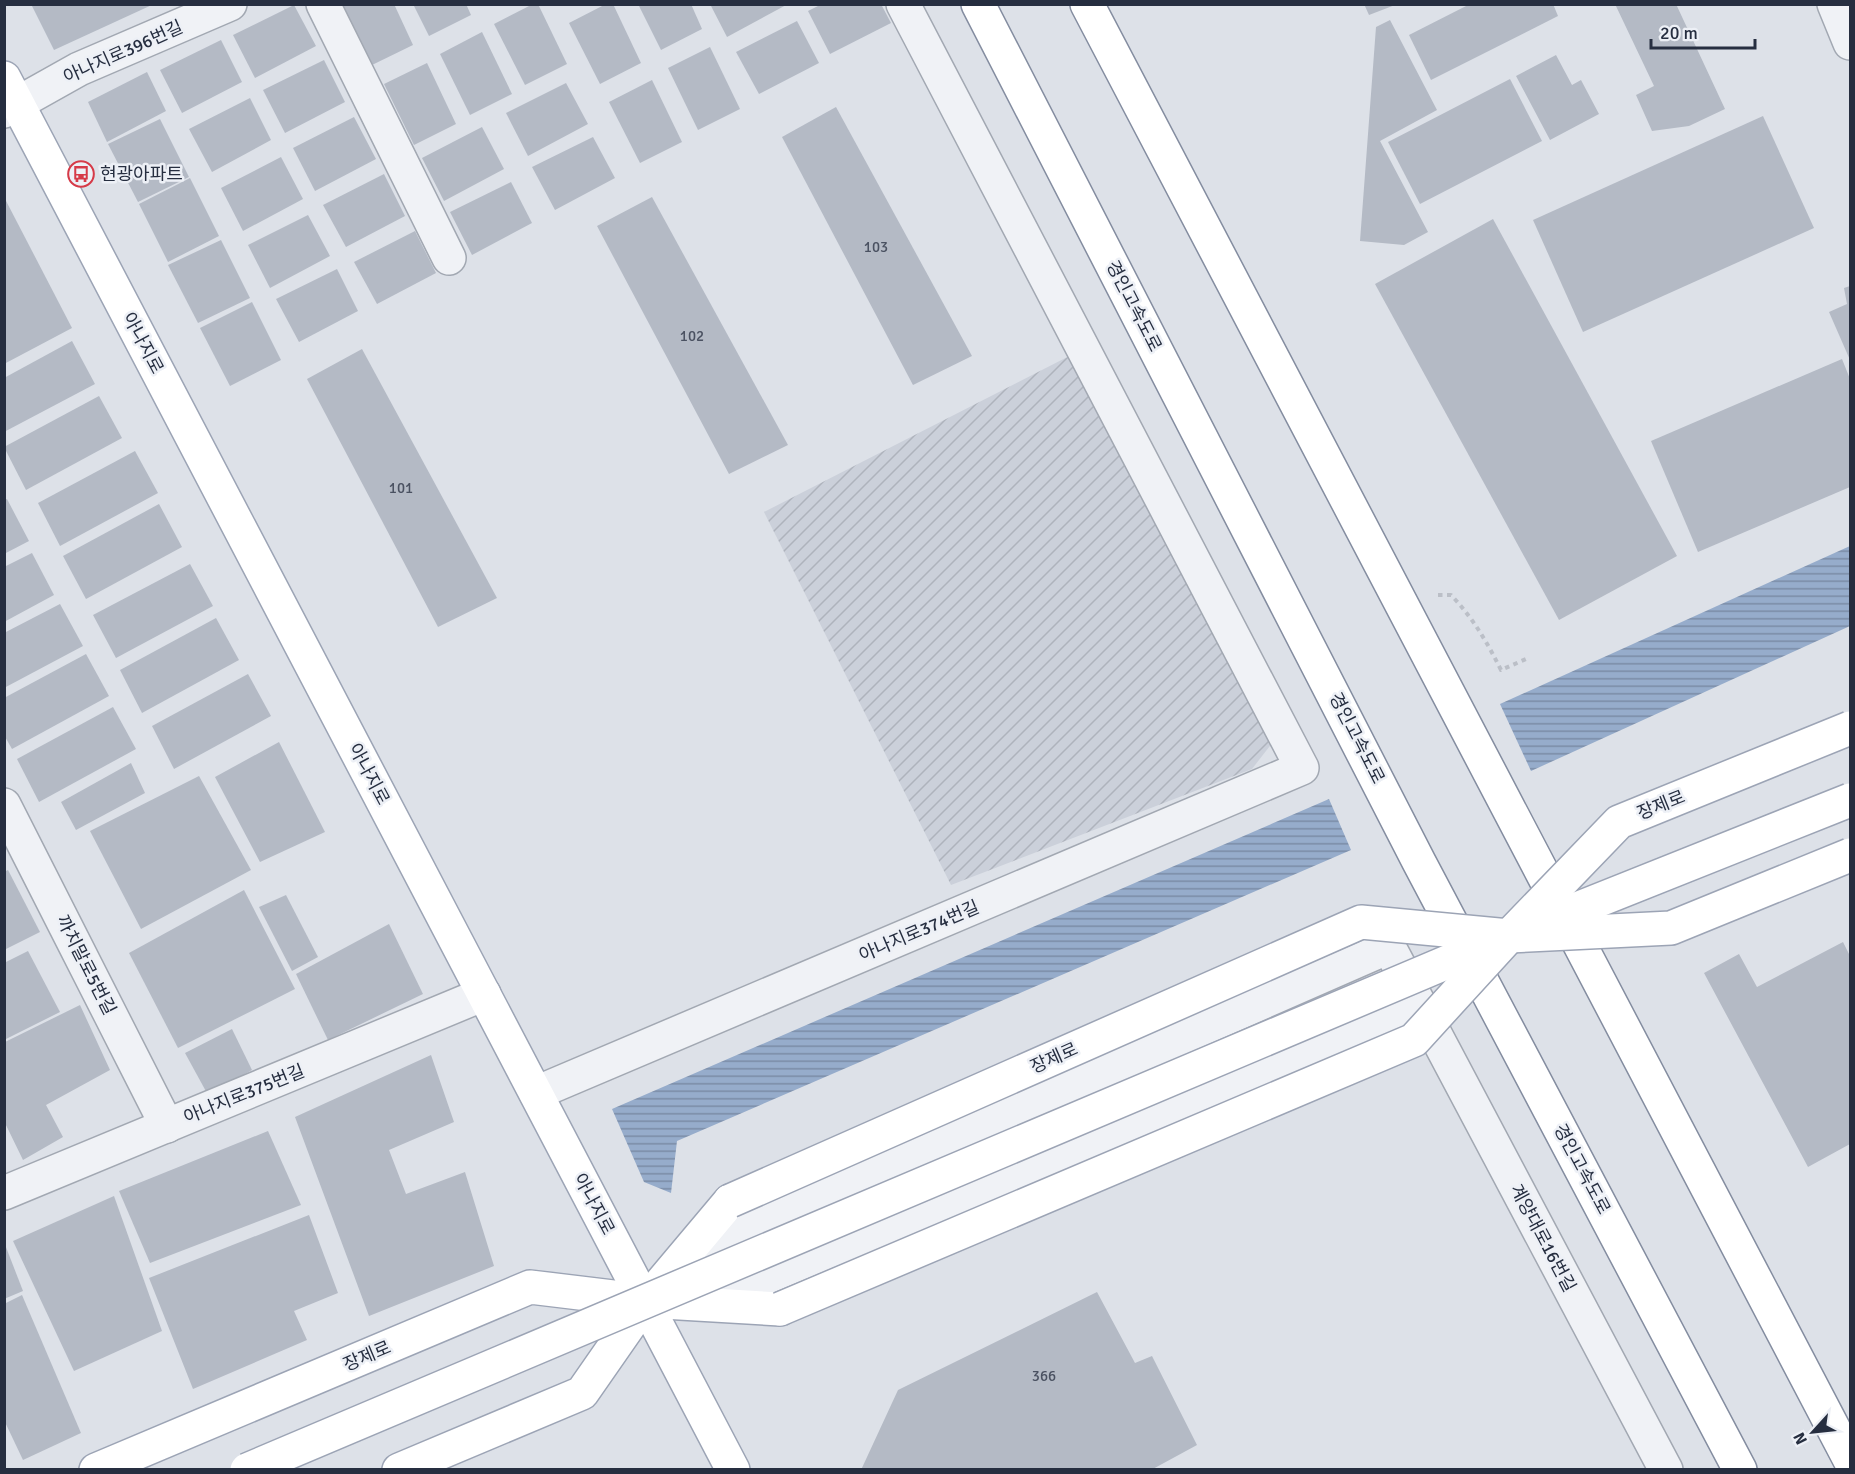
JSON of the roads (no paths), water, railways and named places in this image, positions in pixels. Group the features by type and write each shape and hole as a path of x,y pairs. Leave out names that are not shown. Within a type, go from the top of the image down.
{"main road":[{"name":"경인고속도로","path":"978,4 1419,862 1740,1470"},
{"path":"1088,4 1851,1460"},
{"name":"아나지로","path":"9,97 646,1301 733,1470"},
{"name":"장제로","path":"96,1470 530,1287 646,1301 780,1309 1414,1040 1509,936 1619,822 1851,728"},
{"name":"장제로","path":"247,1470 1509,936 1851,800"},
{"name":"장제로","path":"399,1470 582,1393 646,1301 730,1201 1361,922 1509,936 1671,928 1851,855"}],"street":[{"name":"아나지로396번길","path":"9,97 230,4"},
{"path":"323,4 449,258"},
{"name":"아나지로374번길","path":"536,1093 1302,768 903,4"},
{"path":"1834,4 1851,43"},
{"name":"까치말로5번길","path":"9,824 167,1125"},
{"name":"계양대로16번길","path":"646,1301 740,1231 1389,947 1666,1470"},
{"name":"아나지로375번길","path":"4,1193 484,994"},
{"path":"646,1301 760,1280 1420,1006"}],"water":[{"path":"1850,546 1850,626 1531,771 1500,704"},
{"path":"1329,799 1351,850 677,1141 671,1193 644,1182 612,1109"}],"place":[{"name":"현광아파트","path":"81,174"}]}
